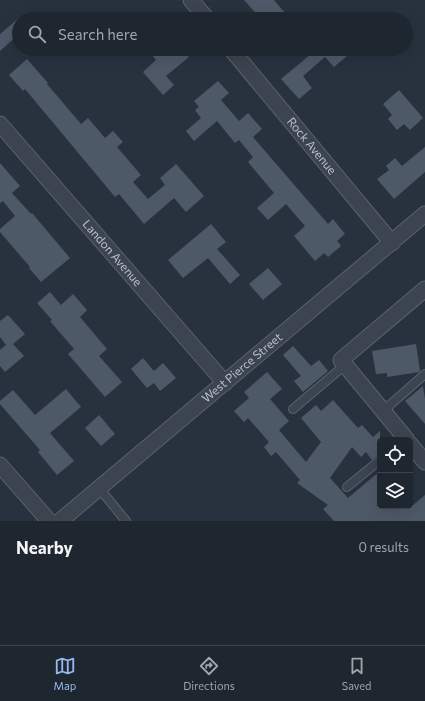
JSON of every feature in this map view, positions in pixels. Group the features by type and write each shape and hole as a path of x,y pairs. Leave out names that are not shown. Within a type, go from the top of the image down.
{"street":[{"path":"191,0 200,12"},
{"name":"Rock Avenue","path":"237,56 392,243"},
{"name":"Landon Avenue","path":"0,124 225,383"},
{"name":"West Pierce Street","path":"60,521 425,214"},
{"path":"404,437 341,360 425,289"},
{"path":"413,448 425,462"},
{"path":"0,465 48,521"}],"lane":[{"path":"293,409 345,366"},
{"path":"383,411 425,374"},
{"path":"347,487 377,462"},
{"path":"99,488 126,521"}],"building":[{"path":"244,0 274,0 284,12 255,12"},
{"path":"12,24 12,40 0,51 0,34"},
{"path":"153,56 189,57 166,76 174,85 163,95 143,72 156,60"},
{"path":"309,56 347,56 334,67 325,57 303,76 312,88 299,99 281,79"},
{"path":"27,59 81,124 88,118 105,138 113,131 123,142 117,147 141,175 133,182 148,199 165,185 160,178 176,164 204,196 186,212 174,198 144,224 119,194 115,197 25,89 23,91 9,75"},
{"path":"218,81 229,93 221,100 239,121 248,113 262,129 253,137 328,224 333,219 345,234 337,241 341,246 328,257 324,253 315,261 294,236 305,226 286,204 268,220 257,208 274,193 248,162 253,157 239,140 235,143 217,121 194,141 186,131 201,118 195,110 199,107 194,101"},
{"path":"399,90 423,118 410,130 404,124 397,130 388,119 392,115 383,104"},
{"path":"425,147 425,172 394,199 377,179 389,170 386,166 395,158 402,166"},
{"path":"0,163 20,186 12,193 31,214 32,213 70,258 41,282 0,232 0,229 15,216 3,201 0,203"},
{"path":"211,224 226,242 217,249 240,275 230,284 208,258 183,278 168,260"},
{"path":"268,268 282,284 263,300 249,284"},
{"path":"50,292 61,305 73,294 87,310 80,317 107,349 99,356 122,382 105,397 68,354 74,349 37,303"},
{"path":"8,315 25,334 13,344 24,356 5,372 0,366 0,350 6,345 0,337 0,321"},
{"path":"416,344 419,372 387,377 387,373 376,374 372,351"},
{"path":"293,346 311,366 319,360 328,371 303,392 294,381 301,376 283,355"},
{"path":"143,358 154,371 163,363 176,378 160,391 154,383 147,388 131,369"},
{"path":"267,372 282,389 270,399 289,421 279,430 306,462 321,442 301,418 316,405 321,411 333,400 358,428 362,425 373,437 380,431 380,437 377,437 377,456 372,460 366,452 361,457 352,447 330,478 348,498 377,474 377,509 413,509 413,505 425,495 425,521 334,521 323,509 328,505 297,483 300,480 276,452 271,456 264,447 269,442 248,418 244,422 234,411 249,398 244,392"},
{"path":"423,386 425,399 425,424 405,401"},
{"path":"66,389 81,407 50,433 74,461 57,475 38,452 40,450 0,404 0,401 13,390 35,415"},
{"path":"99,415 115,434 101,446 85,428"}]}
